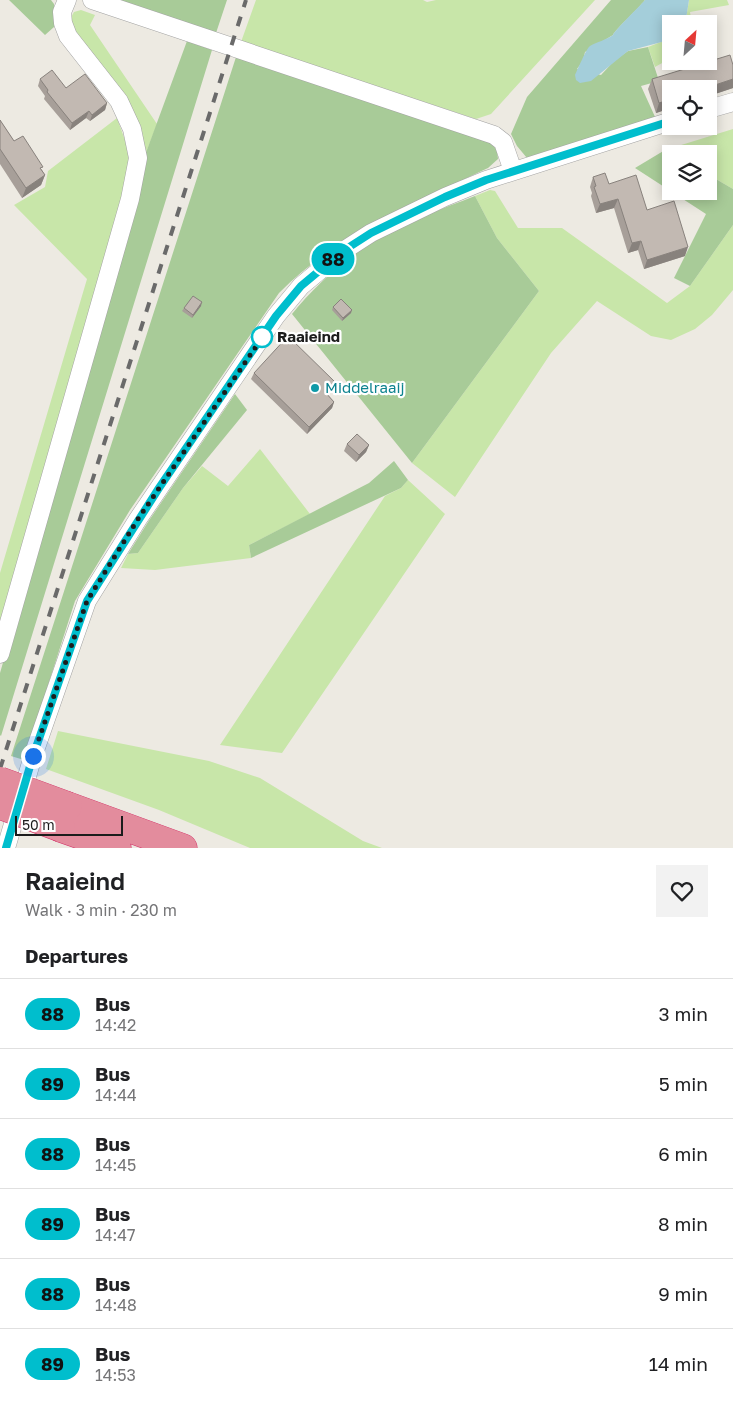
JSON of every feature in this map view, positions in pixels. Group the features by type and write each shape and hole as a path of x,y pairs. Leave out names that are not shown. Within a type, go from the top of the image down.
{"highway":[{"path":"0,781 62,824 85,848"},
{"path":"0,805 62,824 117,848"},
{"path":"0,817 62,824 183,848"}],"street":[{"path":"0,654 130,199 138,158 132,130 119,101 68,36 63,23 62,12 67,0"},
{"path":"92,0 494,135 503,142 513,171"},
{"path":"717,107 733,102"},
{"path":"6,848 33,756 87,601 138,519 276,316 301,286 343,251 371,233 445,197 513,171 662,124"}],"green space":[{"path":"9,0 51,0 54,4 54,27 45,35"},
{"path":"114,0 227,0 216,33"},
{"path":"256,0 423,0 427,2 436,0 595,0 491,114 476,119 241,42"},
{"path":"611,0 645,0 613,35 585,52 583,61 577,69 601,75 615,60 628,51 648,47 659,81 641,86 656,119 527,158 517,146 511,134 527,97"},
{"path":"689,0 727,0 729,5 690,12 690,15 687,15"},
{"path":"81,10 95,15 90,25 157,124 144,158 142,131 135,115 72,33 69,21 74,12"},
{"path":"187,41 212,50 1,736 0,673 133,211 144,158"},
{"path":"662,42 662,63 655,67 648,47"},
{"path":"236,57 491,143 497,150 498,159 488,168 405,207 351,237 325,254 279,293 130,510 75,601 24,760 11,756"},
{"path":"117,118 130,154 131,167 0,623 0,573 87,279 14,205 45,187 48,171"},
{"path":"733,129 733,189 717,180 717,145 681,145"},
{"path":"662,152 662,185 635,168"},
{"path":"717,180 733,189 733,225 690,286 674,278 706,214 684,200 717,200"},
{"path":"490,190 495,191 518,228 562,228 667,303 690,286 733,225 733,290 712,315 695,329 671,340 651,336 597,301 551,353 455,497 412,463 539,291 497,238 475,196"},
{"path":"475,196 497,238 539,291 412,463 292,314 330,274 363,248 411,222"},
{"path":"235,394 247,410 183,488 138,553 128,554 148,522"},
{"path":"260,449 310,514 249,545 251,558 155,570 121,568 128,554 138,553 183,488 202,466 228,486"},
{"path":"394,461 408,480 401,488 251,558 249,545 369,483"},
{"path":"408,480 445,514 282,753 220,745 385,496 401,488"},
{"path":"58,731 209,761 260,778 363,841 382,848 250,848 159,810 46,769"}],"water":[{"path":"645,0 689,0 687,15 662,15 662,42 628,51 591,81 580,83 576,80 575,75 588,48 613,35"}],"building":[{"path":"730,55 733,65 733,79 717,84 717,80 662,80 662,102 659,103 652,79 681,70 718,70 718,59"},
{"path":"52,70 66,88 85,74 107,103 92,115 89,111 72,123 47,92 48,90 40,79"},
{"path":"0,120 14,141 23,136 43,167 40,168 45,175 26,188 0,149"},
{"path":"605,173 609,184 636,175 647,210 674,201 688,247 647,260 641,241 632,243 618,199 600,204 594,187 596,186 593,177"},
{"path":"193,296 202,302 193,315 184,308"},
{"path":"341,299 352,310 343,318 333,307"},
{"name":"Middelraaij","path":"288,336 335,382 325,392 334,402 309,427 254,373"},
{"path":"357,434 369,445 359,455 347,444"}],"railway":[{"path":"0,769 246,0"}],"bus line":[{"name":"88","path":"6,848 33,756 87,601 159,488 276,316 301,286 343,251 371,233 445,197 486,180 662,124"}],"place":[{"name":"Raaieind","path":"262,337"},
{"name":"Middelraaij","path":"315,388"}],"route":[{"path":"33,756 87,601 138,519 266,332 262,337"}]}
